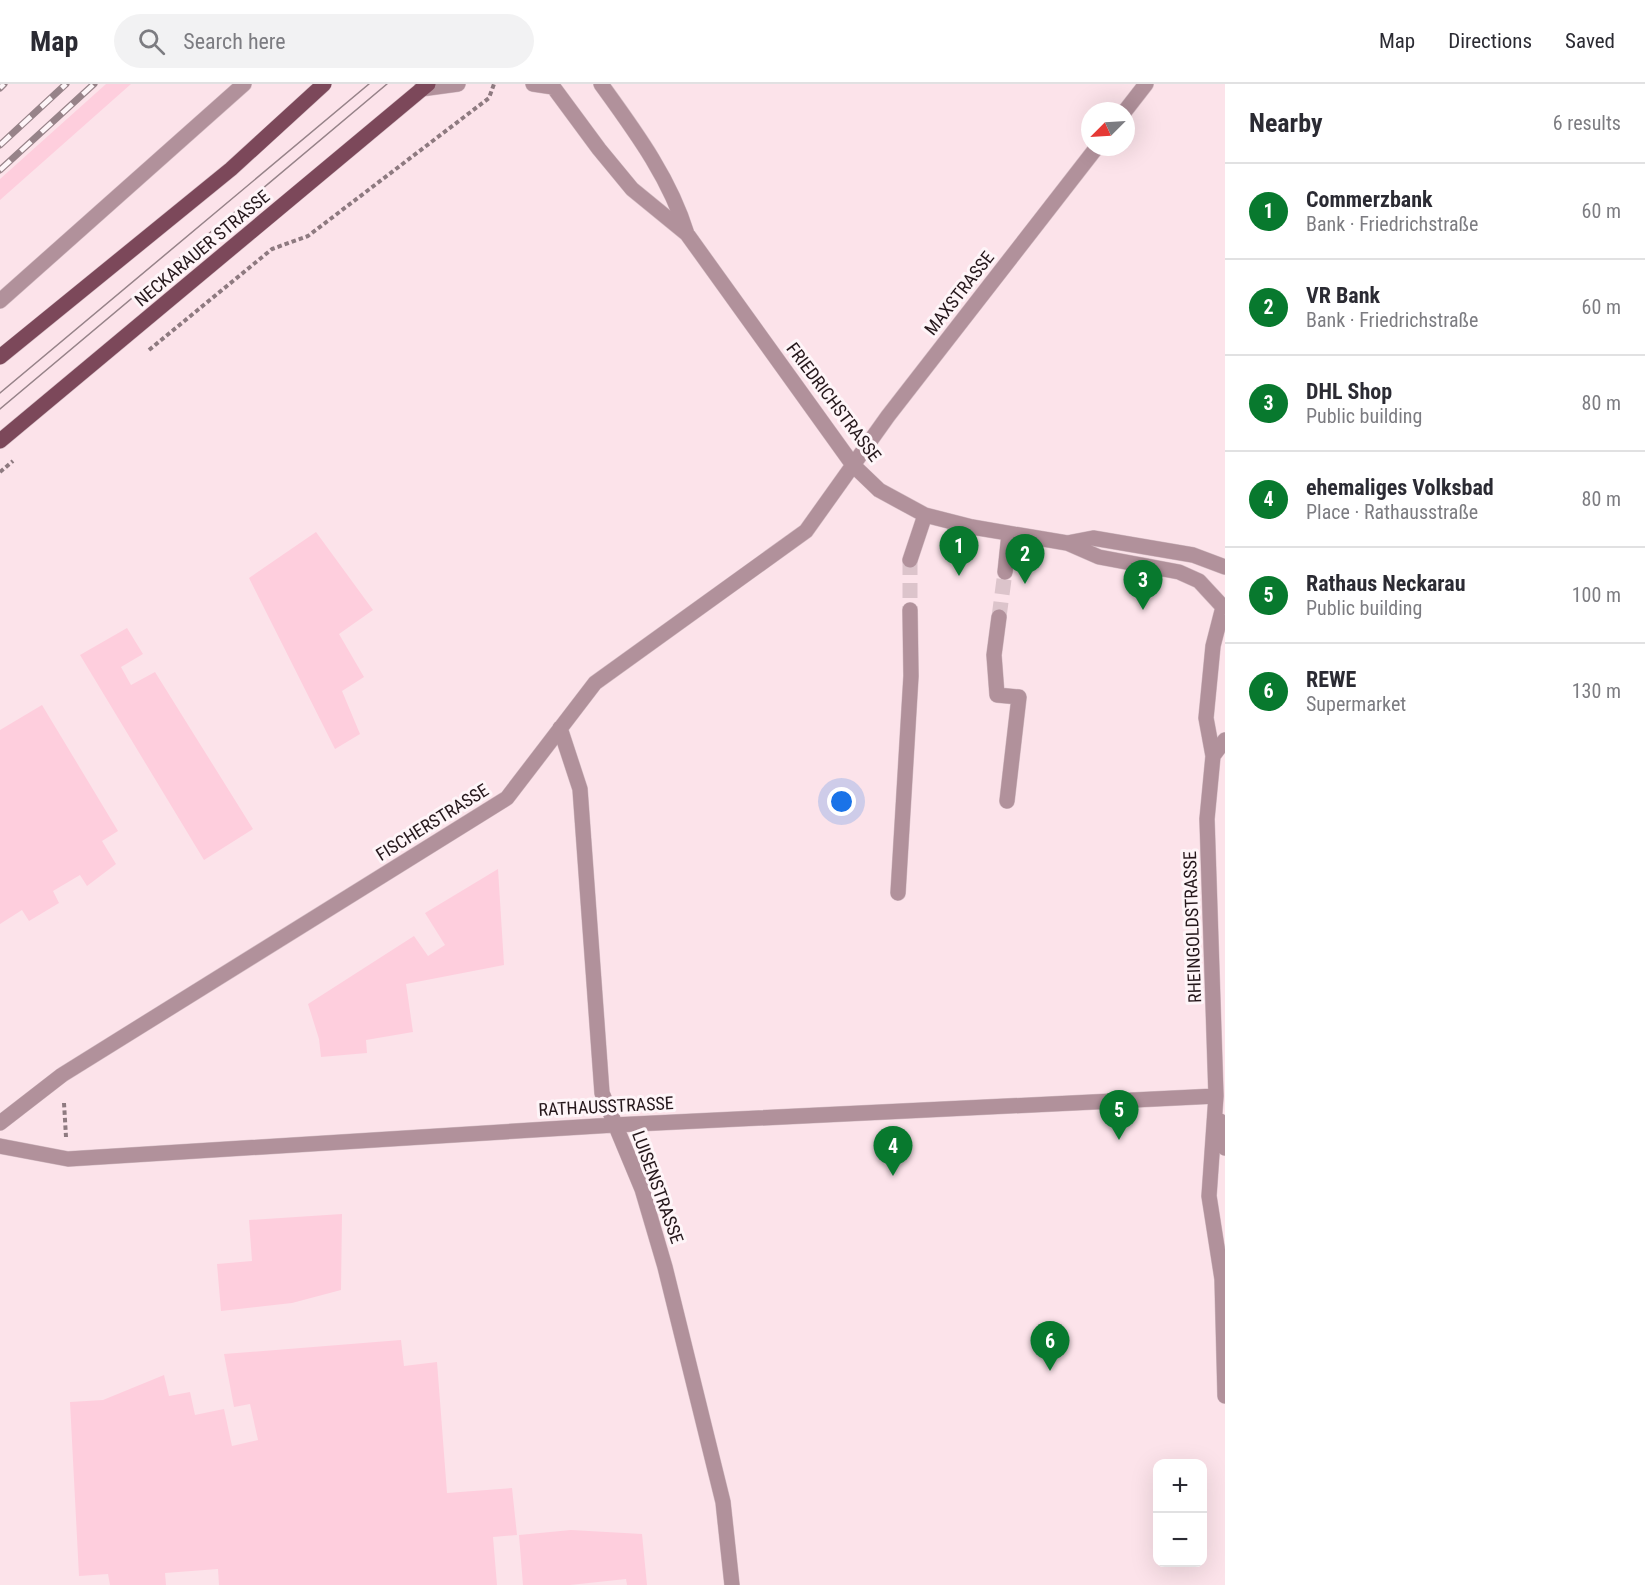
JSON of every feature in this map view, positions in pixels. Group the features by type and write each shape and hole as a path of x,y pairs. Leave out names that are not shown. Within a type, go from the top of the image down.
{"main road":[{"path":"0,357 231,169 324,84"},
{"name":"NECKARAUER STRASSE","path":"0,441 424,87"}],"street":[{"path":"0,300 244,84"},
{"path":"424,87 458,84"},
{"path":"533,84 552,85"},
{"name":"FRIEDRICHSTRASSE","path":"601,84 633,128 667,184 687,234 853,465 879,490 925,515 1009,534 1067,543 1099,557 1179,572 1199,581 1224,607"},
{"path":"1132,102 1146,84"},
{"name":"FRIEDRICHSTRASSE","path":"552,85 632,189 687,234"},
{"name":"MAXSTRASSE","path":"853,465 888,416 1090,156"},
{"name":"FISCHERSTRASSE","path":"0,1123 62,1075 507,798 595,683 806,531 853,465"},
{"path":"910,560 925,515"},
{"path":"1005,572 1009,534"},
{"name":"FRIEDRICHSTRASSE","path":"1067,543 1093,538 1192,555 1225,567"},
{"name":"RHEINGOLDSTRASSE","path":"1224,607 1213,646 1206,718 1213,756 1207,819 1220,1036 1209,1196 1222,1279 1225,1396"},
{"path":"898,893 911,676 910,610"},
{"path":"999,617 994,655 997,695 1018,698 1007,801"},
{"name":"LUISENSTRASSE","path":"560,728 580,789 602,1093 642,1189 668,1278 723,1502 732,1585"},
{"path":"1213,756 1225,740"},
{"name":"RHEINGOLDSTRASSE","path":"1216,1096 1225,1148"},
{"name":"RATHAUSSTRASSE","path":"0,1146 68,1159 614,1125 1216,1096"},
{"name":"RHEINGOLDSTRASSE","path":"1222,1279 1225,1254"}],"path":[{"path":"145,353 272,249 308,236 489,98 494,84"},
{"path":"0,472 18,457"},
{"path":"62,1075 68,1159"}],"shaded area":[{"path":"106,84 131,84 0,200 0,179"},
{"path":"316,532 373,610 339,634 364,677 342,691 360,734 335,749 249,578"},
{"path":"127,628 143,654 121,667 131,685 155,672 253,829 204,860 80,655"},
{"path":"42,705 118,831 102,841 116,864 87,886 80,875 53,891 59,903 29,921 22,910 0,924 0,730"},
{"path":"498,869 504,965 406,984 413,1032 366,1040 367,1053 321,1057 319,1039 308,1004 414,936 428,956 445,945 425,913"},
{"path":"342,1214 341,1290 292,1303 221,1311 217,1264 252,1261 249,1220"},
{"path":"401,1340 404,1366 437,1362 447,1493 512,1488 517,1535 493,1537 497,1585 219,1585 218,1569 165,1573 166,1585 110,1585 108,1574 79,1576 70,1402 103,1400 164,1375 169,1396 190,1392 195,1415 224,1409 232,1446 258,1440 250,1404 234,1407 224,1354"},
{"path":"571,1530 642,1534 647,1585 627,1585 626,1579 570,1585 523,1585 519,1535"}],"tunnel":[{"path":"910,560 910,610"},
{"path":"999,617 1005,572"}],"tram line":[{"path":"0,393 369,84"},
{"path":"0,409 387,84"}],"railway":[{"path":"0,88 4,84"},
{"path":"0,145 66,84"},
{"path":"0,170 94,84"}],"place":[{"name":"Commerzbank","path":"959,576"},
{"name":"VR Bank","path":"1025,584"},
{"name":"DHL Shop","path":"1143,610"},
{"name":"Rathaus Neckarau","path":"1119,1140"},
{"name":"ehemaliges Volksbad","path":"893,1176"},
{"name":"REWE","path":"1050,1371"}]}
